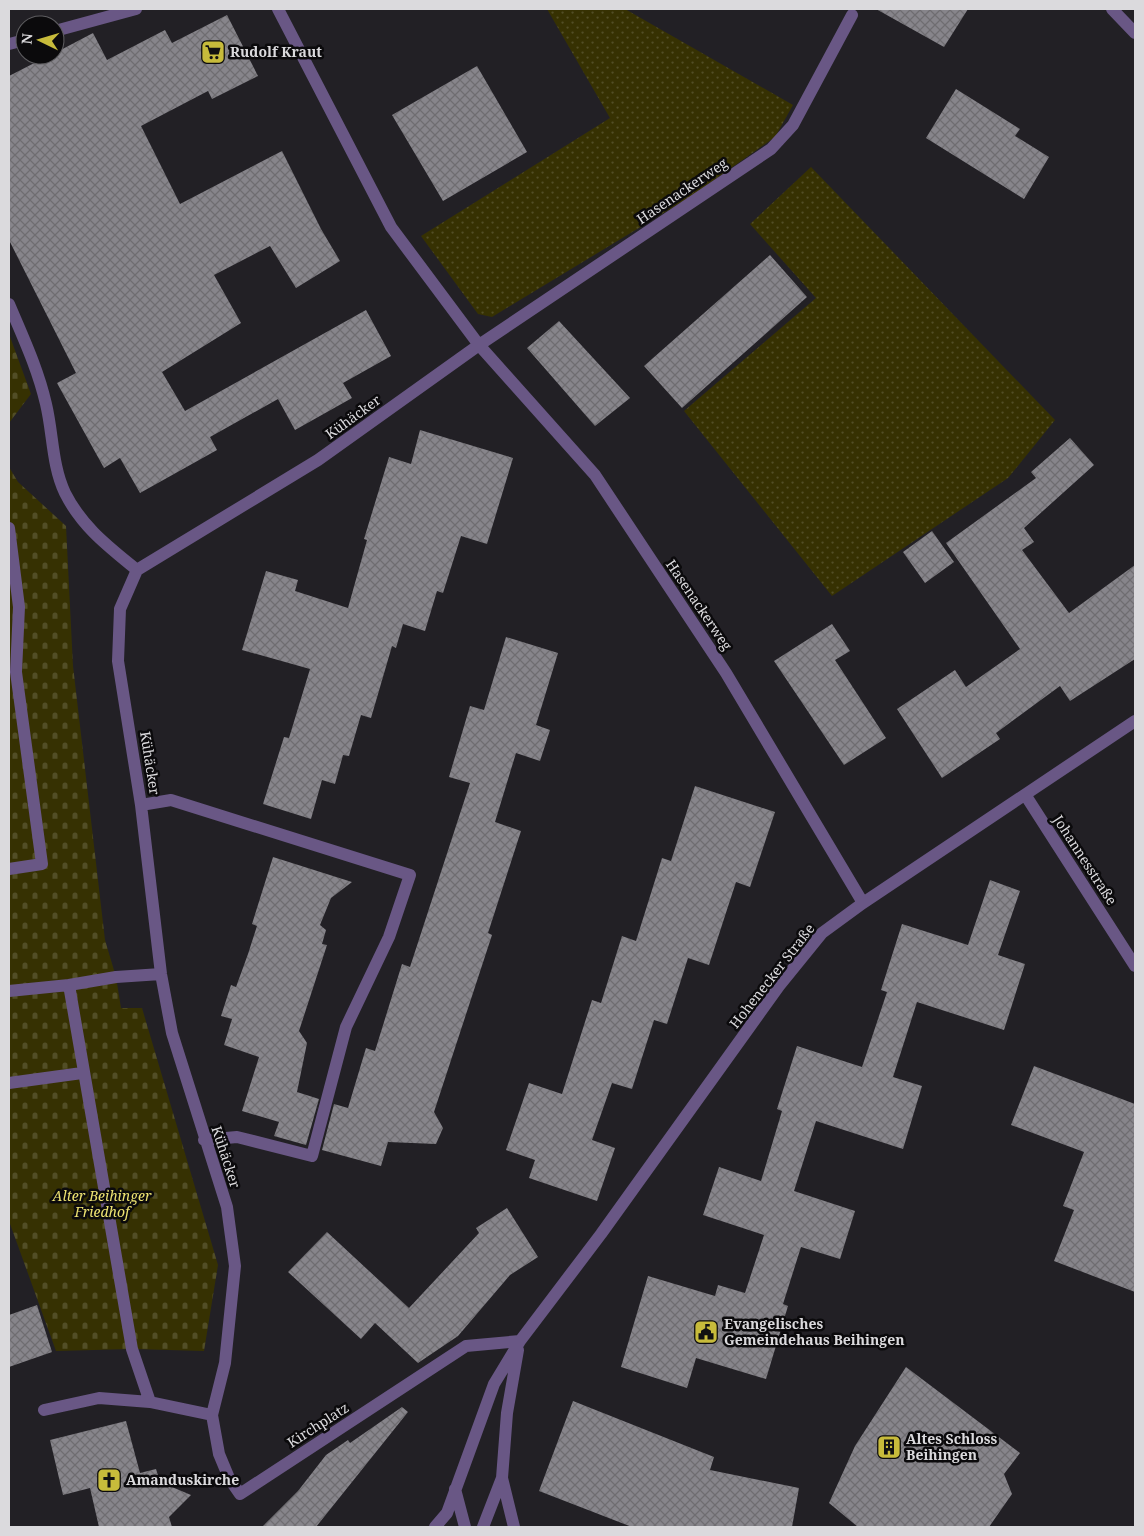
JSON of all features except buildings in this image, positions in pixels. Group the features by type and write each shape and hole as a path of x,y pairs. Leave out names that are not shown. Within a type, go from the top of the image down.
{"street":[{"path":"65,28 136,9"},
{"name":"Hasenackerweg","path":"278,9 391,227 480,345 595,475 726,673 863,903"},
{"path":"1112,9 1135,33"},
{"name":"Hasenackerweg","path":"480,345 771,149 793,125 852,15"},
{"path":"9,304 32,358 46,404 55,458 65,492 92,533 137,570"},
{"name":"Kühäcker","path":"225,1363 235,1266 227,1207 204,1140 172,1033 161,974 141,805 118,661 120,609 137,570 318,460 480,345"},
{"path":"9,528 20,608 12,673 42,864 9,869"},
{"name":"Hohenecker Straße","path":"436,1527 447,1513 494,1384 520,1341 601,1234 779,986 822,933 863,903 1026,796 1135,721"},
{"name":"Johannesstraße","path":"1026,796 1135,966"},
{"path":"141,805 171,800 410,875 389,937 346,1027 312,1156 237,1137 204,1140"},
{"path":"9,991 69,985 116,977 161,974"},
{"path":"69,985 82,1072 132,1349 150,1402"},
{"path":"9,1083 82,1072"},
{"name":"Hohenecker Straße","path":"514,1527 502,1478 506,1413 520,1341"},
{"name":"Kirchplatz","path":"225,1363 212,1415 219,1454 229,1478 240,1494 466,1346 520,1341"},
{"path":"44,1410 100,1398 150,1402 212,1415"},
{"name":"Hohenecker Straße","path":"483,1527 502,1478"},
{"path":"456,1489 464,1527"}],"green space":[{"path":"547,9 625,9 793,105 775,137 690,197 492,317 478,314 421,236 610,118"},
{"path":"811,167 1055,420 1008,478 832,596 684,411 816,298 750,224"},
{"path":"9,334 31,394 9,423"},
{"name":"Alter Beihinger Friedhof","path":"9,467 18,482 66,526 73,666 105,940 116,977 121,1008 142,1008 218,1265 204,1351 132,1349 56,1351 9,1221"}],"place":[{"name":"Rudolf Kraut","path":"213,52"},
{"name":"Evangelisches Gemeindehaus Beihingen","path":"706,1332"},
{"name":"Altes Schloss Beihingen","path":"889,1447"},
{"name":"Amanduskirche","path":"109,1480"}]}
